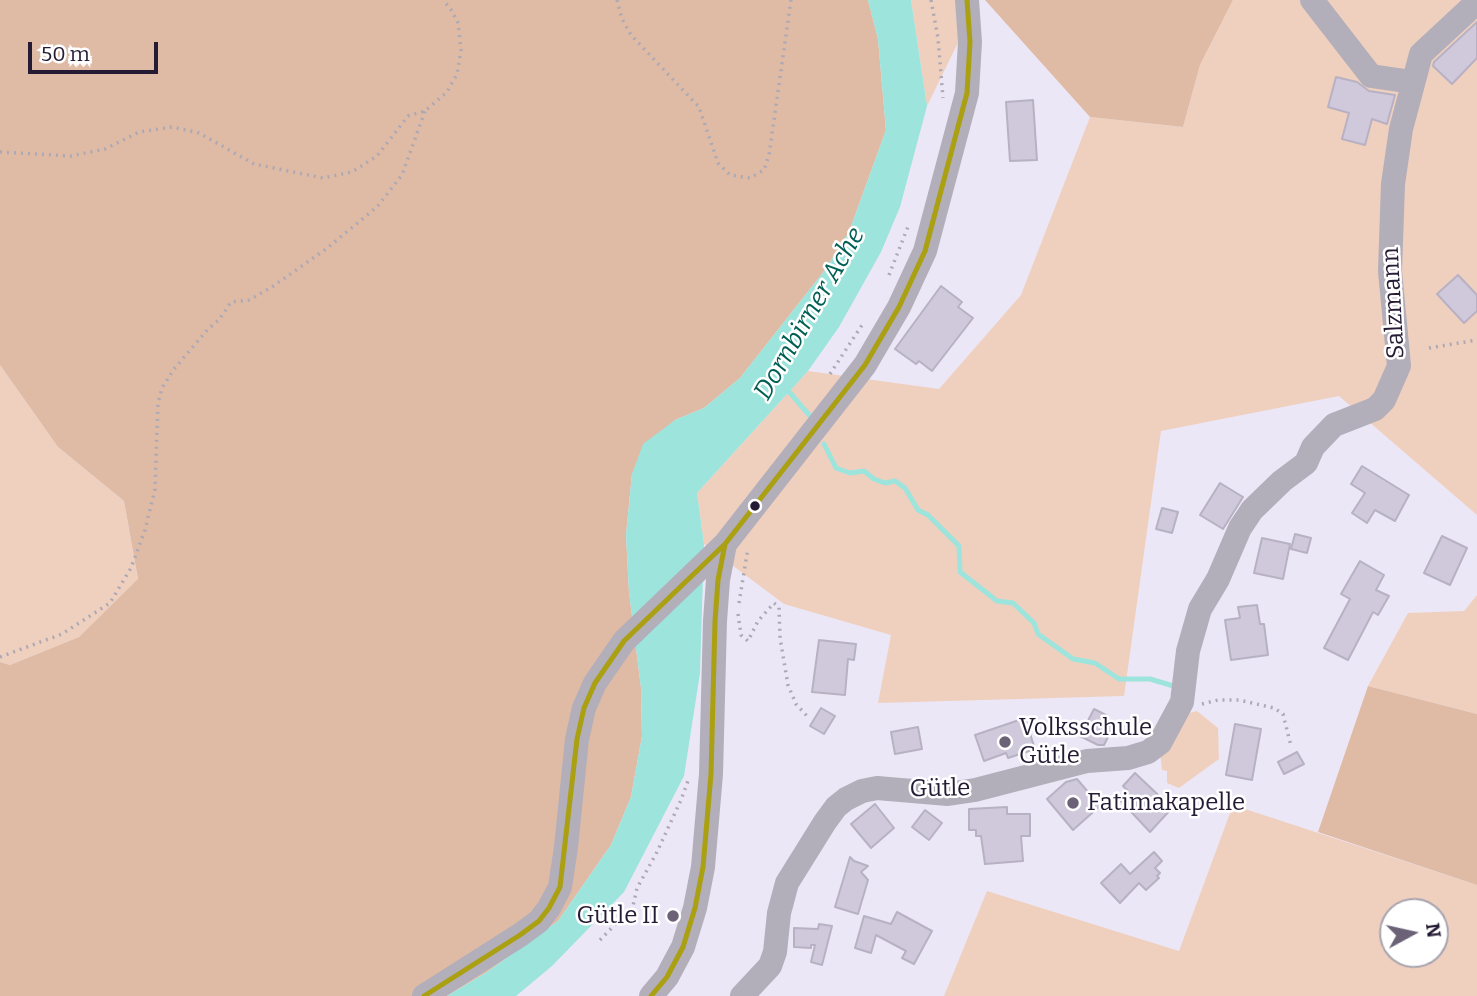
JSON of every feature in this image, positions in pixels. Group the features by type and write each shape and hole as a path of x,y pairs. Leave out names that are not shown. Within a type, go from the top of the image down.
{"street":[{"path":"651,996 667,977 682,947 695,908 702,867 711,774 718,580 737,544 865,365 899,307 925,251 967,93 970,42 967,0"},
{"path":"1312,0 1371,76 1412,82"},
{"name":"Salzmann","path":"1188,651 1200,609 1218,579 1240,528 1252,510 1282,481 1306,463 1313,447 1335,425 1374,409 1384,400 1399,366 1390,271 1393,184 1401,129 1421,54 1477,2"},
{"path":"424,996 520,935 539,921 549,908 560,887 576,739 584,708 595,683 624,642 704,564 737,544"},
{"name":"Gütle","path":"742,996 770,966 787,883 825,822 846,799 862,791 877,788 948,794 975,790 1087,761 1128,758 1148,752 1160,743 1182,702 1188,651"}],"path":[{"path":"0,152 71,156 105,149 139,132 172,127 199,133 254,163 323,178 352,172 377,156 408,116 425,111 447,92 457,74 461,50 458,23 443,0"},
{"path":"617,0 622,19 631,35 699,107 718,163 730,175 750,178 764,170 769,155 791,0"},
{"path":"931,0 943,76 942,110"},
{"path":"0,657 62,634 110,603 131,568 145,530 155,489 158,403 162,388 174,369 219,320 231,302 249,300 272,287 326,249 377,207 402,174 425,111"},
{"path":"888,278 913,215"},
{"path":"825,381 867,318"},
{"path":"1429,348 1477,340"},
{"path":"737,544 737,613 741,635 748,641 758,621 774,604 779,607 780,638 788,685 796,704 807,716"},
{"path":"1198,705 1239,699 1274,708 1283,714 1291,746"},
{"path":"600,940 620,923 633,906 637,888 671,822 689,778"}],"shaded area":[{"path":"0,0 868,0 878,39 886,130 849,232 825,270 740,378 704,408 675,420 632,474 626,535 629,592 641,688 642,736 631,797 611,845 558,921 487,972 447,996 0,996 0,662 10,665 79,637 138,579 124,501 58,447 0,365"},
{"path":"911,0 979,0 927,106"},
{"path":"985,0 1233,0 1200,65 1183,127 1090,117"},
{"path":"1233,0 1477,0 1477,515 1339,396 1161,431 1124,696 878,703 891,635 784,604 704,544 697,493 808,371 939,389 1021,295 1090,117 1183,127 1200,65"},
{"path":"0,365 58,447 124,501 138,580 79,637 10,665 0,662"},
{"path":"1477,595 1477,714 1368,686 1408,613 1464,611"},
{"path":"1368,686 1477,714 1477,885 1318,832"},
{"path":"1197,711 1218,728 1219,759 1179,788 1167,783 1167,771 1162,770 1160,752 1181,715"},
{"path":"1233,805 1477,885 1477,996 944,996 987,891 1179,951"}],"water":[{"name":"Dornbirner Ache","path":"868,0 911,0 927,106 900,207 881,252 839,327 808,371 697,493 704,544 700,673 684,776 624,892 552,966 516,996 447,996 487,972 558,921 611,845 631,797 642,736 641,688 629,592 626,535 632,474 643,444 675,420 704,408 740,378 825,270 849,232 886,130 878,39"}],"building":[{"path":"1477,22 1477,58 1452,84 1433,66 1434,62"},
{"path":"1336,77 1357,82 1369,91 1395,95 1387,124 1372,119 1365,145 1342,139 1349,113 1328,107"},
{"path":"1033,100 1037,160 1010,161 1006,102"},
{"path":"1458,275 1477,295 1477,311 1464,323 1437,294"},
{"path":"941,286 962,302 958,307 973,318 932,371 919,361 916,364 895,349"},
{"path":"1362,466 1409,495 1395,521 1375,510 1367,523 1352,513 1365,493 1351,484"},
{"path":"1220,483 1243,497 1223,529 1200,515"},
{"path":"1162,508 1178,512 1172,533 1156,529"},
{"path":"1295,534 1311,538 1307,553 1291,549"},
{"path":"1442,536 1467,548 1450,585 1424,573"},
{"path":"1262,538 1290,544 1283,579 1254,573"},
{"path":"1360,561 1384,575 1376,590 1389,596 1378,615 1373,612 1348,660 1324,648 1350,599 1341,594"},
{"path":"1257,605 1260,624 1264,624 1268,655 1231,660 1225,620 1240,618 1238,607"},
{"path":"819,640 856,644 854,660 848,659 845,695 812,692"},
{"path":"821,708 835,716 824,734 810,726"},
{"path":"1094,709 1108,716 1105,723 1113,727 1104,745 1098,745 1080,736"},
{"name":"Volksschule Gütle","path":"1025,718 1035,749 1008,758 1006,753 984,761 975,735"},
{"path":"1235,724 1261,729 1252,780 1226,775"},
{"path":"918,727 922,749 895,754 891,732"},
{"path":"1297,752 1304,764 1284,774 1278,762"},
{"path":"1135,773 1172,808 1150,832 1119,799 1127,790 1123,786"},
{"name":"Fatimakapelle","path":"1077,779 1100,806 1073,830 1047,799 1066,782"},
{"path":"875,804 894,828 871,848 851,824"},
{"path":"1007,807 1007,814 1030,814 1030,836 1021,836 1023,861 985,864 981,836 976,836 976,830 969,830 969,809"},
{"path":"925,810 942,823 929,840 912,827"},
{"path":"1154,852 1162,861 1155,868 1160,873 1157,876 1159,878 1146,890 1139,883 1120,903 1101,883 1121,864 1130,874"},
{"path":"850,857 868,866 861,872 868,880 858,914 835,907"},
{"path":"897,912 932,931 914,964 902,958 906,951 876,935 871,953 855,948 864,916 891,924"},
{"path":"819,924 832,926 822,965 811,962 815,945 811,945 811,948 794,947 794,928 818,929"}],"waterway":[{"path":"785,387 810,416"},
{"path":"824,444 836,468 850,473 864,471 874,479 885,483 895,481 905,488 918,510 928,515 959,546 960,572 997,601 1013,603 1034,623 1038,634 1073,659 1095,663 1119,679 1150,679 1177,687"}],"transit line":[{"path":"651,996 667,977 683,947 695,908 703,867 711,774 715,621 718,580 725,544 865,365 899,307 925,251 967,93 970,42 967,0"},
{"path":"424,996 520,935 539,921 549,908 560,887 577,739 584,708 595,683 624,641 725,544"}],"place":[{"name":"Volksschule Gütle","path":"1005,742"},
{"name":"Fatimakapelle","path":"1073,803"},
{"name":"Gütle II","path":"673,916"}]}
